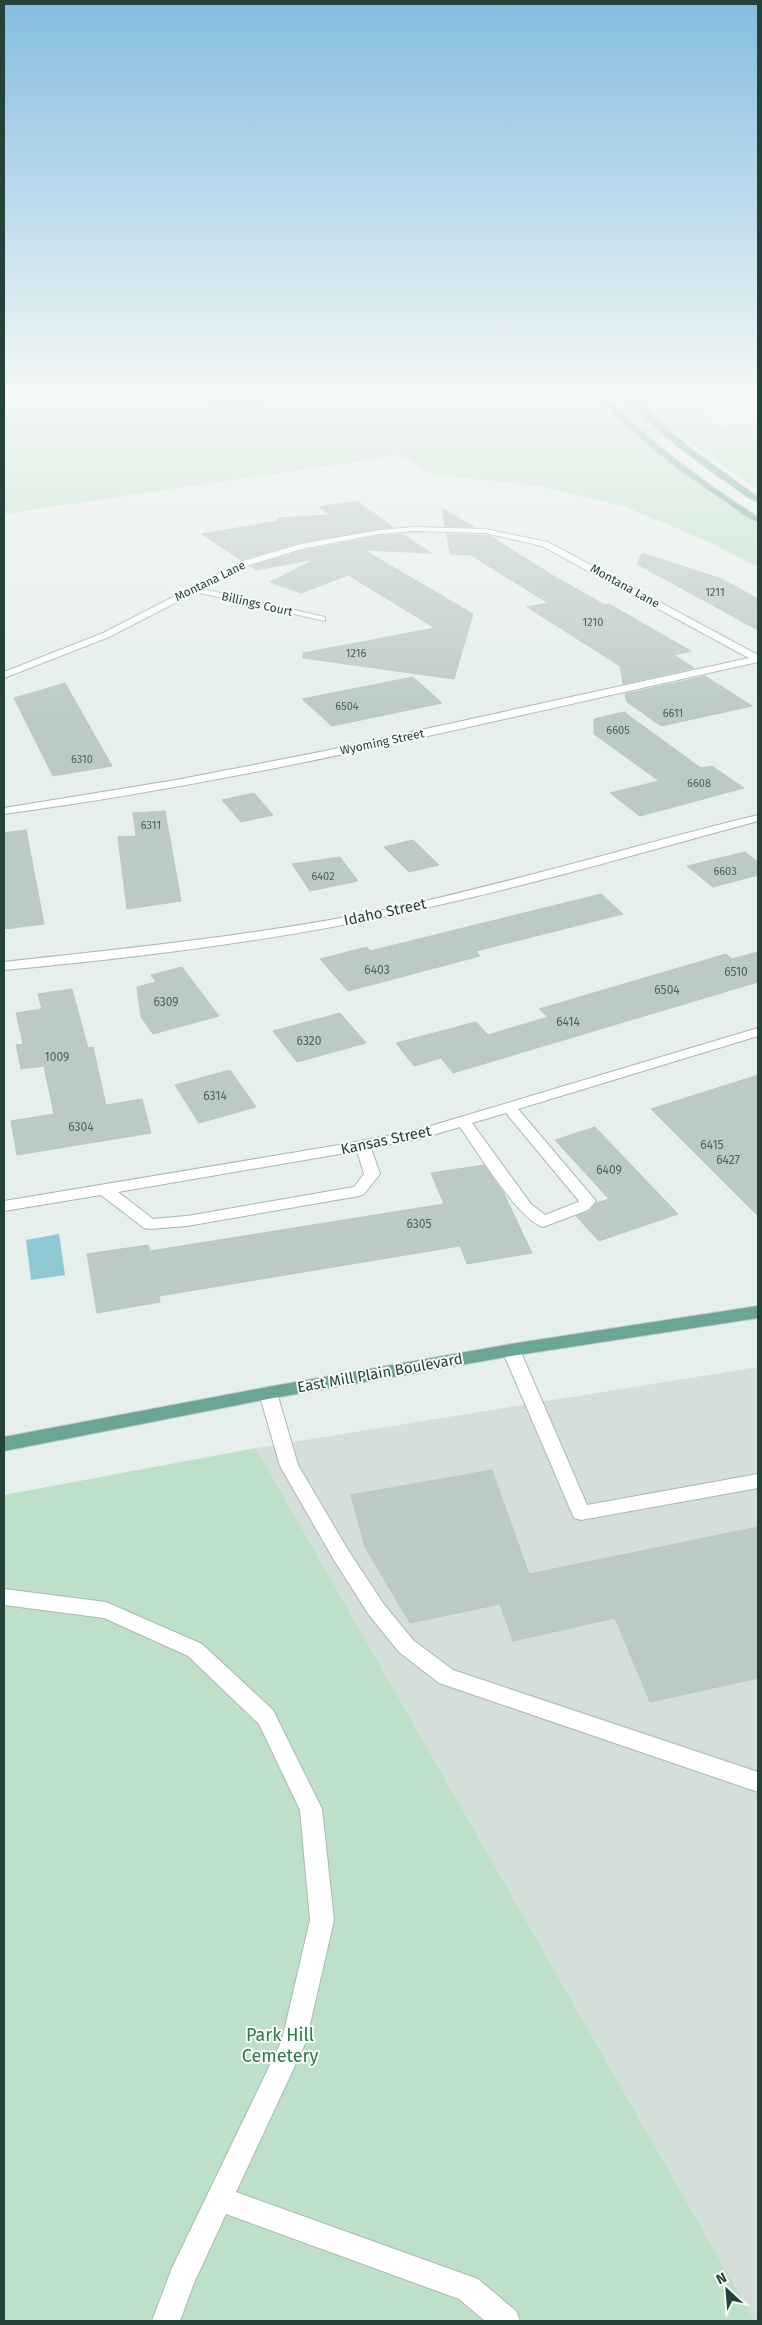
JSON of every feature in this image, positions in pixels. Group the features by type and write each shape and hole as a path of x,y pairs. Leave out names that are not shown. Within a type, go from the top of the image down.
{"main road":[{"path":"729,500 758,520"},
{"name":"East Mill Plain Boulevard","path":"4,1444 268,1393 511,1350 758,1312"}],"street":[{"name":"Montana Lane","path":"4,674 40,662 106,635 246,563 319,543 378,532 414,529 485,531 545,544 758,659"},
{"name":"Billings Court","path":"193,589 322,620"},
{"name":"Wyoming Street","path":"4,811 176,783 324,754 758,659"},
{"name":"Idaho Street","path":"4,966 188,944 349,920 488,889 758,818"},
{"name":"Kansas Street","path":"4,1206 419,1134 758,1032"},
{"path":"463,1121 526,1208 544,1222 583,1206 588,1201 572,1185 509,1107"},
{"path":"104,1189 150,1224 187,1222 359,1191 372,1174 363,1145"},
{"path":"511,1350 581,1512 758,1481"},
{"path":"268,1393 289,1466 341,1555 376,1609 406,1646 446,1678 758,1782"},
{"path":"4,1596 106,1610 195,1650 266,1718 311,1809 322,1920 294,2042 182,2278 166,2321"},
{"path":"220,2199 468,2289 506,2321"}],"shaded area":[{"path":"758,1367 758,2321 755,2321 256,1448"}],"green space":[{"path":"4,500 101,500 4,514"},
{"path":"596,500 721,500 758,523 758,567 711,543 624,506"},
{"name":"Park Hill Cemetery","path":"256,1448 755,2321 4,2321 4,1495"}],"water":[{"path":"59,1234 65,1275 31,1280 26,1240"}],"building":[{"path":"357,501 393,527 301,542 241,560 202,534 278,521 277,518 329,515 319,507"},
{"path":"442,508 474,527 445,526"},
{"path":"403,534 431,553 364,550 473,614 454,679 303,658 303,653 435,628 348,575 301,593 270,582 310,562 310,560 256,570 251,566 302,551 379,536"},
{"path":"447,534 490,536 557,578 605,605 609,604 691,651 674,655 694,668 623,684 620,666 527,607 548,603 471,555 450,554"},
{"path":"642,553 722,579 758,599 758,630 637,564"},
{"path":"705,676 752,706 661,726 627,702 625,694"},
{"path":"413,677 442,703 332,726 302,699"},
{"path":"65,683 112,766 53,776 14,698"},
{"path":"624,712 701,768 712,766 744,788 640,816 610,793 659,781 594,734 594,719"},
{"path":"254,793 273,815 241,822 222,800"},
{"path":"165,811 181,901 127,909 118,837 136,836 133,813"},
{"path":"26,830 44,924 4,929 4,833"},
{"path":"413,840 439,865 409,872 384,847"},
{"path":"745,852 758,862 758,875 713,887 687,866"},
{"path":"340,857 358,881 310,891 292,864"},
{"path":"601,894 623,914 476,951 480,956 348,991 320,959 367,947 370,951"},
{"path":"758,952 758,982 453,1073 441,1058 414,1066 396,1043 476,1022 488,1035 548,1017 539,1009 726,954 732,959"},
{"path":"182,967 219,1016 153,1034 141,1017 137,987 156,982 151,975"},
{"path":"72,989 88,1048 93,1047 106,1105 142,1099 151,1133 17,1155 11,1121 54,1114 44,1066 21,1069 16,1045 23,1044 16,1013 42,1009 38,994"},
{"path":"340,1013 366,1043 297,1062 273,1031"},
{"path":"230,1070 256,1107 199,1123 175,1085"},
{"path":"758,1075 758,1216 651,1109"},
{"path":"595,1127 678,1214 599,1241 576,1216 589,1212 596,1203 609,1199 555,1140"},
{"path":"484,1165 504,1194 532,1253 467,1264 460,1246 159,1296 160,1302 97,1313 87,1254 148,1245 150,1251 444,1204 431,1173"},
{"path":"492,1470 529,1574 758,1527 758,1678 650,1702 615,1618 513,1641 500,1604 410,1623 365,1547 351,1495"}]}
